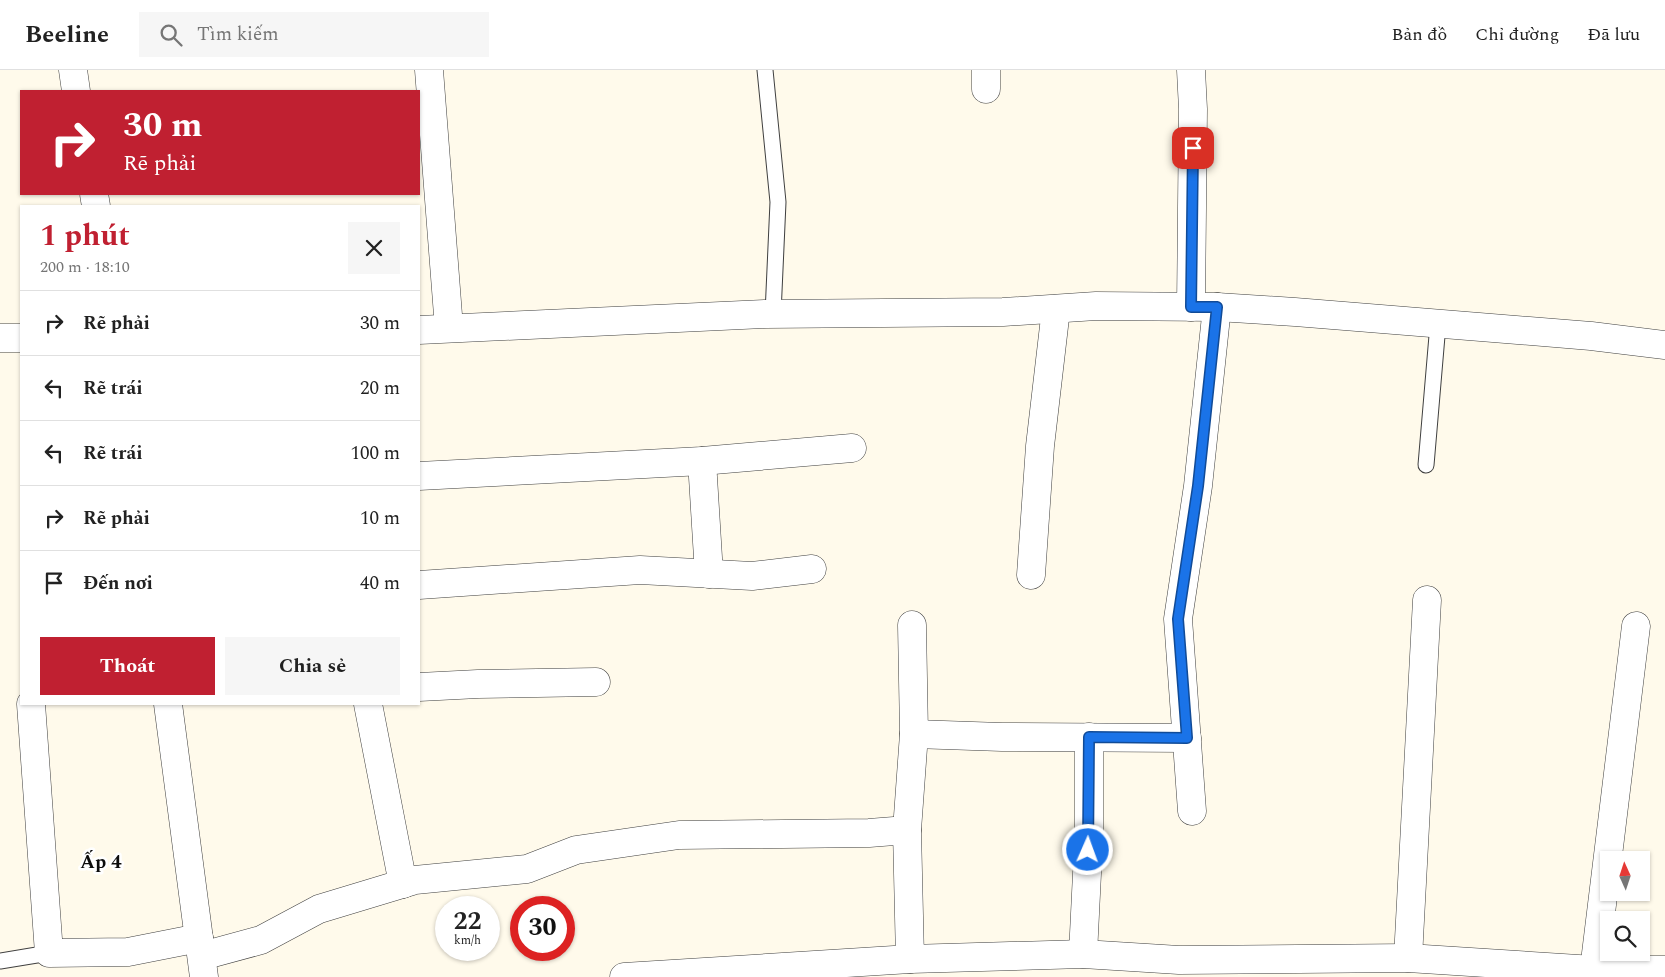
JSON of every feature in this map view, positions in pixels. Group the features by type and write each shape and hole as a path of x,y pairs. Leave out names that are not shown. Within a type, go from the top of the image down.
{"street":[{"path":"73,70 76,90"},
{"path":"429,70 449,328"},
{"path":"1191,70 1204,307 1198,486 1178,619 1192,811"},
{"path":"420,330 773,314 1003,312 1096,306 1204,307 1591,336 1665,345"},
{"path":"1031,575 1040,446 1056,309"},
{"path":"0,338 20,338"},
{"path":"420,476 702,462 852,448"},
{"path":"702,462 709,574"},
{"path":"420,584 640,570 752,576 812,569"},
{"path":"1408,958 1427,600"},
{"path":"910,959 907,830 914,734 912,625"},
{"path":"1594,970 1636,626"},
{"path":"420,688 478,684 596,682"},
{"path":"31,705 49,953 128,952 202,957 261,940 319,909 415,880 527,869 576,850 679,835 869,833 907,830"},
{"path":"168,705 202,957"},
{"path":"368,705 403,884"},
{"path":"914,734 1187,738"},
{"path":"1083,954 1089,833 1089,737"},
{"path":"624,977 910,959 1083,954 1179,960 1257,968 1380,968 1408,958 1594,970 1665,970"}],"lane":[{"path":"765,70 778,202 773,314"},
{"path":"1426,465 1438,324"},
{"path":"0,961 49,953"}],"district":[{"name":"Ấp 4","path":"101,861"}],"route":[{"path":"1088,850 1089,737 1187,738 1178,619 1198,486 1217,307 1191,307 1193,148"}]}
